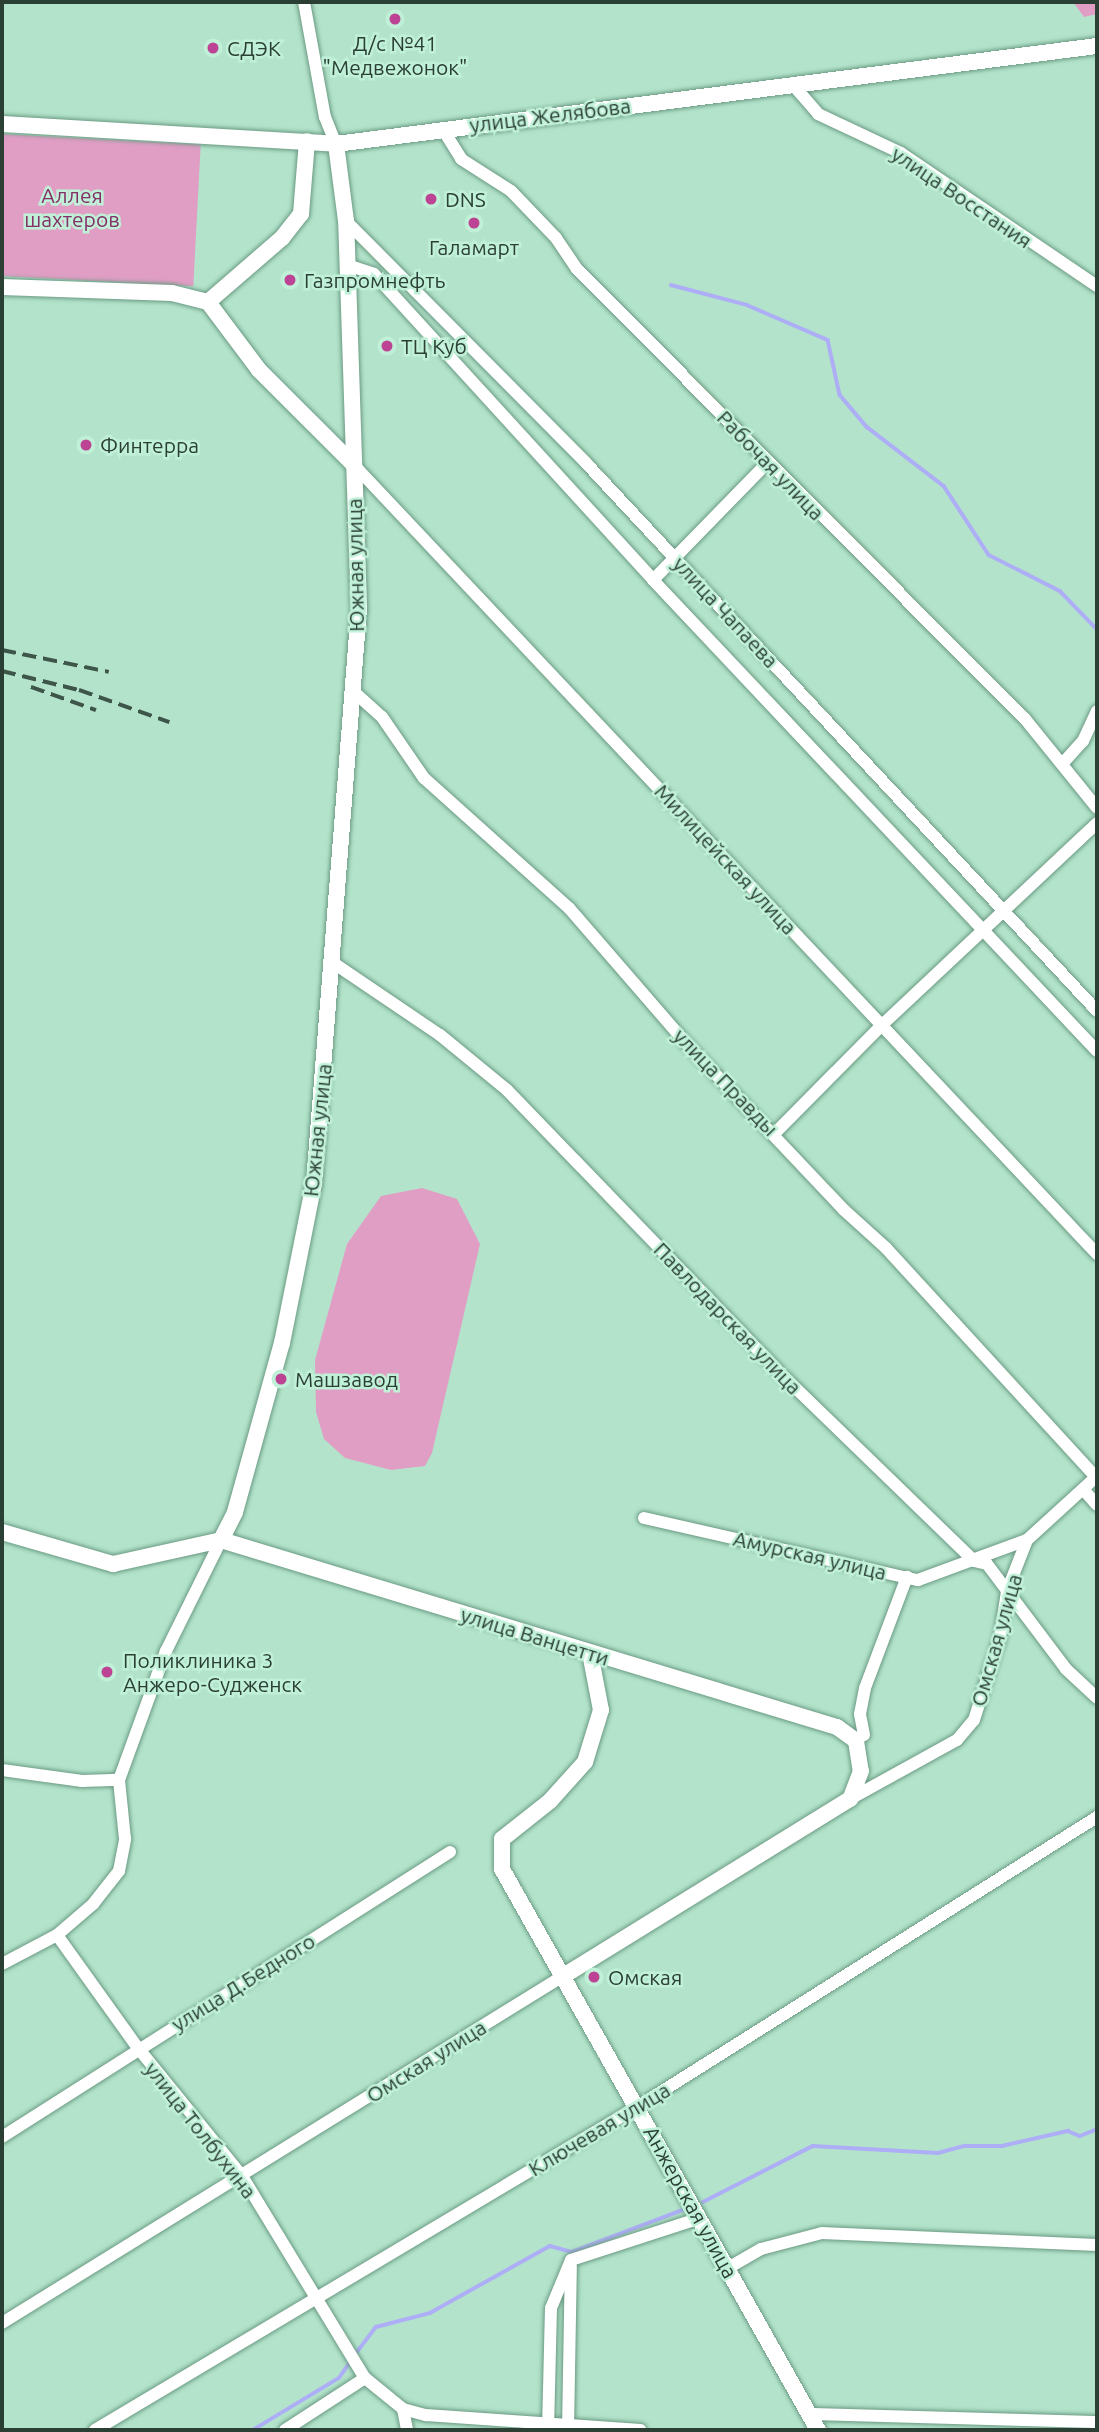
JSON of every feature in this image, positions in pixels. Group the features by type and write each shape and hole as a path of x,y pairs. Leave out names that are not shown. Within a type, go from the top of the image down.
{"street":[{"path":"304,2 325,117 336,144"},
{"name":"улица Желябова","path":"2,124 336,144 442,128 1097,46"},
{"name":"улица Восстания","path":"794,86 818,114 901,153 1097,286"},
{"name":"Рабочая улица","path":"442,128 461,159 511,191 556,238 577,269 1025,719 1097,808"},
{"path":"208,302 282,238 301,214 307,141"},
{"name":"Южная улица","path":"119,1780 128,1765 166,1651 235,1512 282,1343 314,1183 359,609 346,221 336,144"},
{"name":"улица Чапаева","path":"346,221 674,558 1097,1012"},
{"name":"улица Чапаева","path":"347,265 374,274 653,580 1097,1051"},
{"path":"2,287 172,293 208,302 259,370 354,465"},
{"path":"653,580 768,462"},
{"name":"Милицейская улица","path":"354,465 1097,1254"},
{"name":"улица Правды","path":"353,691 382,717 424,778 569,908 679,1034 776,1132 1096,1477"},
{"path":"1063,763 1083,741 1097,710"},
{"path":"776,1132 882,1025 1005,913 1097,823"},
{"name":"Павлодарская улица","path":"332,962 440,1035 507,1090 777,1370 974,1561 987,1564 1066,1669 1097,1698"},
{"path":"1027,1540 1096,1477"},
{"path":"1083,1489 1097,1505"},
{"name":"Амурская улица","path":"644,1518 918,1580 1027,1540"},
{"path":"2,1532 113,1564 221,1540"},
{"name":"улица Ванцетти","path":"221,1540 837,1727 856,1741 861,1771 850,1799"},
{"name":"Омская улица","path":"2,2323 850,1799 957,1740 974,1720 1000,1637 1007,1591 1027,1540"},
{"path":"864,1735 860,1714 865,1688 907,1577"},
{"name":"Анжерская улица","path":"590,1653 601,1710 585,1762 550,1801 502,1839 502,1869 701,2217 818,2430"},
{"path":"2,1770 82,1781 119,1780 125,1839 119,1871 93,1904 57,1935 2,1964"},
{"name":"Ключевая улица","path":"95,2430 637,2107 1097,1817"},
{"name":"улица Д.Бедного","path":"2,2137 450,1852"},
{"name":"улица Толбухина","path":"57,1935 138,2048 242,2176 365,2378 403,2409"},
{"path":"548,2426 551,2308 571,2260 701,2217"},
{"path":"728,2267 761,2249 822,2233 1097,2245"},
{"path":"568,2428 571,2260"},
{"path":"285,2430 365,2378"},
{"path":"407,2430 403,2409 426,2415 568,2428 640,2430"},
{"path":"810,2414 1097,2422"}],"green space":[{"path":"1073,2 1097,2 1097,14 1084,17"},
{"name":"Аллея шахтеров","path":"2,134 201,144 193,286 2,276"},
{"path":"422,1188 457,1199 480,1244 432,1453 425,1466 391,1470 345,1458 324,1439 316,1412 315,1360 347,1244 381,1196"}],"waterway":[{"path":"671,285 747,305 828,340 840,395 867,427 944,486 989,555 1060,591 1097,629"},
{"path":"703,2202 813,2146 938,2153 965,2146 1002,2146 1068,2131 1080,2136 1097,2129"},
{"path":"354,2356 376,2327 430,2313 550,2246 572,2252 685,2209"},
{"path":"253,2430 339,2378 350,2362"}],"railway":[{"path":"2,650 109,672"},
{"path":"2,671 79,690 169,722"},
{"path":"31,687 96,710"}],"place":[{"name":"Д/с №41 \"Медвежонок\"","path":"395,19"},
{"name":"СДЭК","path":"213,48"},
{"name":"DNS","path":"431,199"},
{"name":"Галамарт","path":"474,223"},
{"name":"Газпромнефть","path":"290,280"},
{"name":"ТЦ Куб","path":"387,346"},
{"name":"Финтерра","path":"86,445"},
{"name":"Машзавод","path":"281,1379"},
{"name":"Поликлиника 3 Анжеро-Судженск","path":"107,1672"},
{"name":"Омская","path":"594,1977"}]}
